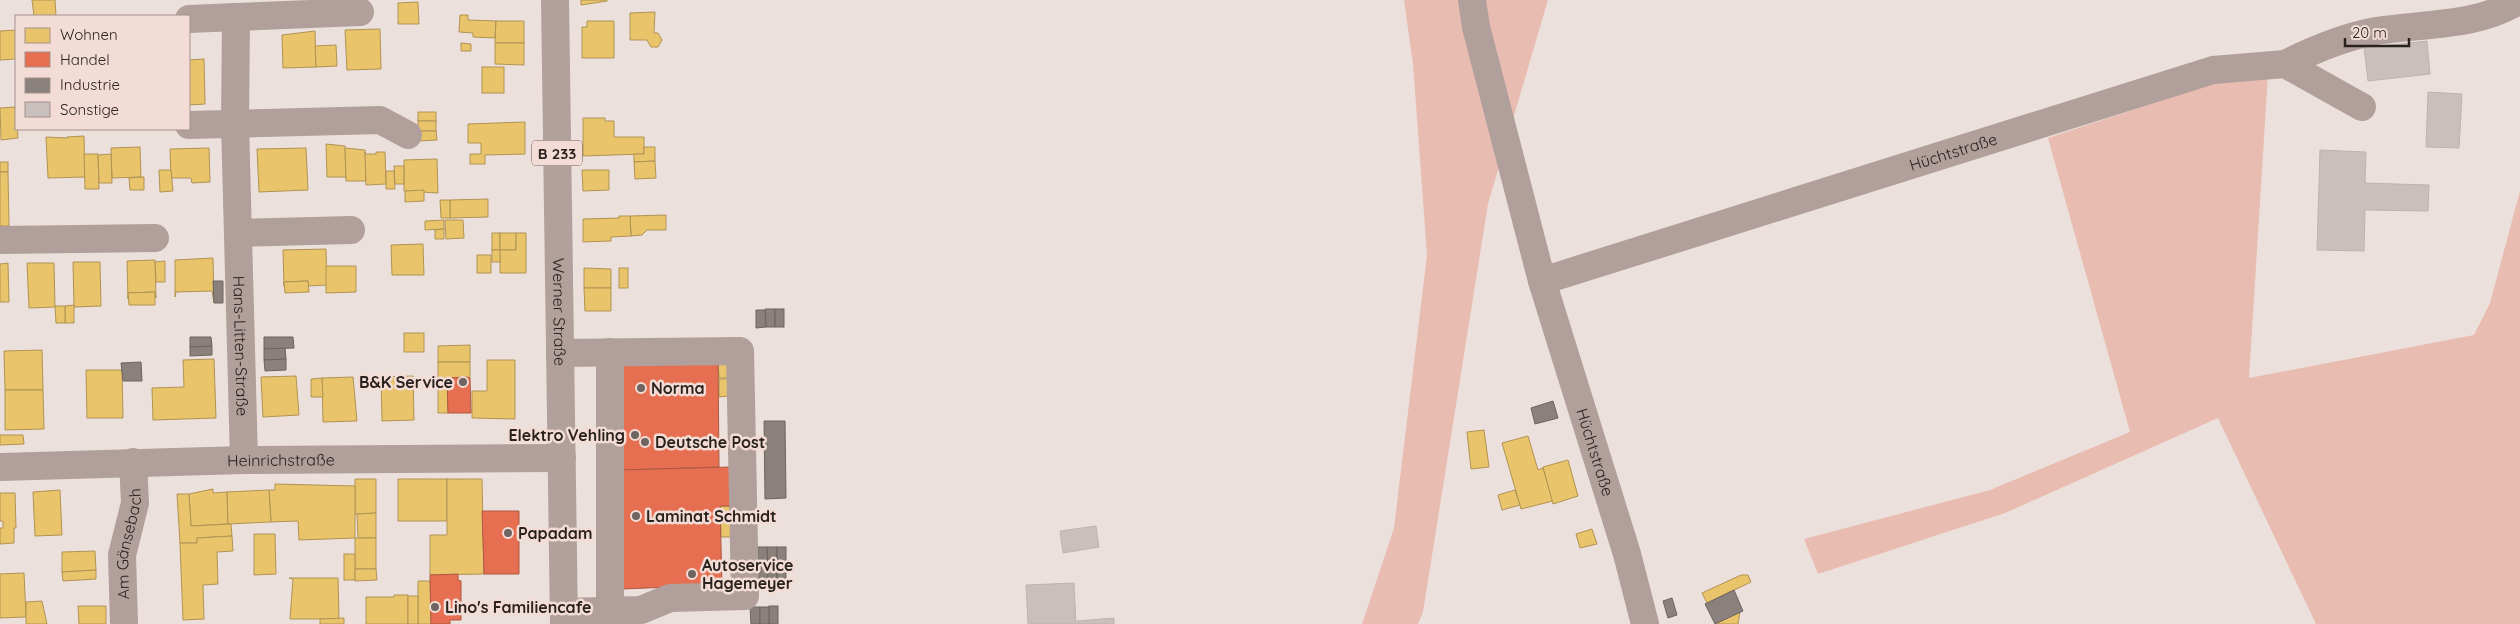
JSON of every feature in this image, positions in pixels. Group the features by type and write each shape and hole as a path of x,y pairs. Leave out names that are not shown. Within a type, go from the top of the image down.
{"main road":[{"name":"Werner Straße","path":"555,0 564,618"}],"street":[{"name":"Hüchtstraße","path":"1472,0 1476,26 1542,281 1627,554 1645,624"},
{"path":"2285,64 2304,54 2370,32 2462,21 2510,6 2520,0"},
{"path":"190,18 360,12"},
{"name":"Hans-Litten-Straße","path":"236,17 235,124 244,460"},
{"path":"2285,64 2362,107"},
{"name":"Hüchtstraße","path":"1542,281 2213,70 2285,64"},
{"path":"190,125 380,120 408,135"},
{"path":"238,233 351,230"},
{"path":"0,240 155,238"},
{"path":"560,353 740,351 745,596 670,598 641,610 564,618"},
{"path":"610,352 610,612"},
{"name":"Heinrichstraße","path":"0,467 244,460 562,458"},
{"name":"Am Gänsebach","path":"124,624 122,555 135,503 133,462"}],"shaded area":[{"path":"1404,0 1548,0 1488,204 1423,612 1418,624 1362,624 1394,528 1427,255 1413,64"},
{"path":"2268,74 2249,378 2474,335 2490,303 2520,191 2520,624 2316,624 2218,418 2005,513 1818,574 1804,539 1990,490 2130,432 2048,138 2223,80"}],"building: Wohnen":[{"path":"32,0 55,0 56,15 34,15"},
{"path":"581,0 607,0 607,1 581,5"},
{"path":"418,2 419,24 398,24 398,3"},
{"path":"655,12 654,33 658,33 662,40 658,47 651,47 647,40 630,40 630,13"},
{"path":"460,15 468,15 468,20 496,21 495,38 473,37 473,33 459,32"},
{"path":"496,21 524,21 524,43 495,43"},
{"path":"587,21 614,21 614,58 582,58 582,27 587,27"},
{"path":"380,29 381,69 347,70 345,30"},
{"path":"15,30 15,59 0,60 0,31"},
{"path":"315,31 316,67 283,68 282,35"},
{"path":"461,43 471,44 471,51 461,51"},
{"path":"495,43 524,43 524,65 495,64"},
{"path":"336,45 337,66 316,67 315,46"},
{"path":"204,59 205,104 190,105 190,60"},
{"path":"482,67 504,67 504,93 482,93"},
{"path":"15,107 15,130 17,130 18,138 1,140 0,108"},
{"path":"418,112 436,112 436,121 418,121"},
{"path":"583,118 605,118 605,121 614,121 614,137 644,137 644,154 583,156"},
{"path":"418,121 436,121 436,131 418,131"},
{"path":"525,122 525,154 485,155 485,164 470,164 470,154 481,154 481,143 468,143 468,124"},
{"path":"418,131 436,131 437,140 419,141"},
{"path":"84,136 85,177 48,178 46,137 68,138"},
{"path":"326,144 345,146 346,177 327,177"},
{"path":"140,147 141,177 112,178 111,148"},
{"path":"644,147 655,147 655,161 634,162 634,154 644,154"},
{"path":"209,148 210,182 192,183 191,178 171,178 170,149"},
{"path":"306,148 308,190 259,192 257,149"},
{"path":"345,148 365,150 366,181 346,181"},
{"path":"365,152 366,154 376,154 376,152 385,152 386,184 366,185"},
{"path":"84,154 98,154 99,189 85,189"},
{"path":"111,154 112,183 99,183 98,155"},
{"path":"437,159 438,193 404,191 404,160"},
{"path":"655,161 656,178 635,179 634,162"},
{"path":"0,162 8,162 8,172 0,172"},
{"path":"394,166 404,166 404,184 395,184"},
{"path":"159,170 171,170 173,191 160,192"},
{"path":"582,170 609,170 609,190 583,191"},
{"path":"386,171 394,171 395,189 386,189"},
{"path":"0,172 8,172 9,226 0,226"},
{"path":"144,177 144,190 130,190 129,178"},
{"path":"424,190 424,201 405,202 405,191"},
{"path":"488,199 488,217 450,218 450,200"},
{"path":"440,200 450,200 450,218 441,218"},
{"path":"666,215 666,230 647,230 642,235 631,236 630,216"},
{"path":"619,216 630,216 631,236 611,237 611,241 583,242 583,219 619,218"},
{"path":"444,220 444,229 425,230 425,221"},
{"path":"445,220 463,220 464,238 446,239"},
{"path":"444,229 444,239 435,239 435,230"},
{"path":"492,233 500,233 500,250 492,250"},
{"path":"500,233 516,233 516,250 500,250"},
{"path":"516,233 526,233 526,273 500,273 500,250 516,250"},
{"path":"423,244 424,275 392,275 391,245"},
{"path":"326,249 327,285 308,286 308,281 284,282 284,286 283,250"},
{"path":"492,250 500,250 500,262 492,262"},
{"path":"477,255 491,255 491,273 477,273"},
{"path":"213,258 214,303 212,291 176,292 175,297 175,260"},
{"path":"155,260 156,298 155,292 128,293 128,299 127,261"},
{"path":"165,261 165,282 156,282 155,262"},
{"path":"73,262 100,262 101,306 74,307"},
{"path":"8,263 9,302 0,302 0,264"},
{"path":"27,263 54,263 55,307 29,308"},
{"path":"326,266 356,266 356,292 326,293"},
{"path":"584,268 611,269 611,288 584,288"},
{"path":"619,268 628,268 628,288 619,288"},
{"path":"308,281 309,292 285,293 284,282"},
{"path":"584,288 611,288 611,311 585,311"},
{"path":"155,292 155,305 129,305 128,293"},
{"path":"74,305 74,323 65,323 65,306"},
{"path":"55,306 65,306 65,323 56,323"},
{"path":"404,333 424,333 424,352 404,352"},
{"path":"470,345 470,362 438,362 438,346"},
{"path":"42,350 43,390 5,390 4,351"},
{"path":"214,359 216,418 153,420 152,388 184,387 183,360"},
{"path":"487,360 515,360 515,419 472,418 472,391 487,391"},
{"path":"718,360 727,360 728,378 719,378"},
{"path":"438,362 470,362 470,378 438,378"},
{"path":"86,370 122,370 123,418 87,418"},
{"path":"296,376 299,415 263,417 261,377"},
{"path":"413,376 414,420 382,421 381,377"},
{"path":"353,377 357,421 323,422 322,378"},
{"path":"322,378 323,397 311,397 311,379"},
{"path":"438,378 447,378 448,413 438,413"},
{"path":"719,379 728,379 728,396 719,397"},
{"path":"5,390 43,390 44,429 5,430"},
{"path":"1484,430 1489,467 1471,469 1467,432"},
{"path":"0,435 23,435 24,444 0,445"},
{"path":"1528,436 1538,470 1543,468 1553,501 1521,509 1502,443"},
{"path":"1568,460 1578,496 1553,504 1543,467"},
{"path":"355,479 376,479 376,513 355,514"},
{"path":"398,479 447,479 447,521 398,521"},
{"path":"447,479 482,479 484,574 430,575 430,535 447,535"},
{"path":"275,484 355,486 355,538 299,540 298,521 271,522 269,490 275,490"},
{"path":"213,489 213,493 227,492 228,524 191,526 189,494"},
{"path":"60,490 62,535 35,536 33,492"},
{"path":"269,490 271,522 228,524 227,492"},
{"path":"1515,490 1520,505 1502,510 1498,495"},
{"path":"0,493 15,493 16,528 14,528 14,543 0,544 0,528 3,528 3,521 0,521"},
{"path":"177,494 189,494 191,526 231,524 232,536 197,538 197,543 180,543"},
{"path":"720,506 732,506 732,537 721,537"},
{"path":"376,513 376,538 358,538 357,514"},
{"path":"1592,529 1597,544 1580,548 1576,534"},
{"path":"254,534 275,534 276,574 254,575"},
{"path":"232,536 233,551 217,552 218,584 203,585 204,619 183,620 180,543 197,543 197,538"},
{"path":"355,538 376,538 376,569 355,569"},
{"path":"95,551 96,570 62,572 62,552"},
{"path":"344,554 355,554 355,580 344,580"},
{"path":"355,569 376,569 377,580 355,581"},
{"path":"96,570 96,579 63,581 62,572"},
{"path":"24,573 26,617 0,618 0,574"},
{"path":"1741,575 1748,575 1751,582 1707,603 1702,593"},
{"path":"289,578 338,578 339,619 290,619 293,579"},
{"path":"418,581 430,581 431,624 418,624"},
{"path":"394,595 408,595 408,624 366,624 366,597 394,597"},
{"path":"408,596 418,596 418,624 408,624"},
{"path":"42,601 47,624 26,624 26,602"},
{"path":"78,606 106,606 106,624 79,624"},
{"path":"1740,612 1738,624 1715,624"},
{"path":"344,618 344,624 320,624 320,619"}],"building: Handel":[{"path":"718,360 719,467 621,470 620,362"},
{"path":"447,378 470,378 471,413 448,413"},
{"path":"731,467 732,506 720,506 722,585 622,589 621,470"},
{"path":"482,511 519,511 519,574 484,574"},
{"path":"458,574 458,580 461,581 461,620 450,620 450,624 431,624 430,575"}],"building: Industrie":[{"path":"213,281 223,281 223,303 214,303"},
{"path":"765,309 775,309 775,327 766,327"},
{"path":"775,309 784,309 784,327 775,327"},
{"path":"756,310 765,310 766,327 756,328"},
{"path":"190,337 211,337 212,346 190,347"},
{"path":"264,337 293,337 294,348 264,349"},
{"path":"212,346 212,355 190,356 190,347"},
{"path":"285,348 286,359 264,360 264,349"},
{"path":"286,359 286,370 265,371 264,360"},
{"path":"141,362 142,381 123,381 121,363"},
{"path":"1553,401 1558,418 1535,424 1531,408"},
{"path":"764,421 785,421 786,498 765,499"},
{"path":"758,547 767,547 768,564 758,564"},
{"path":"767,547 777,547 777,564 768,564"},
{"path":"777,547 786,547 786,564 777,564"},
{"path":"758,564 768,564 768,582 759,582"},
{"path":"768,564 777,564 777,582 768,582"},
{"path":"777,564 786,564 786,581 777,582"},
{"path":"1734,590 1743,611 1715,624 1705,604"},
{"path":"1672,598 1677,615 1668,618 1663,601"},
{"path":"769,606 778,606 778,624 769,624"},
{"path":"750,607 760,607 760,624 751,624"},
{"path":"760,607 769,607 769,624 760,624"}],"building: Sonstige":[{"path":"2427,41 2430,74 2368,81 2364,48"},
{"path":"2428,92 2462,94 2459,148 2426,147"},
{"path":"2320,150 2366,152 2365,183 2429,185 2428,211 2365,210 2364,251 2317,250"},
{"path":"1096,526 1099,547 1063,553 1060,531"},
{"path":"1074,583 1076,624 1028,624 1026,585"},
{"path":"1114,618 1114,624 1077,624 1077,621"}],"place":[{"name":"B&K Service","path":"463,382"},
{"name":"Norma","path":"641,388"},
{"name":"Elektro Vehling","path":"635,435"},
{"name":"Deutsche Post","path":"645,442"},
{"name":"Laminat Schmidt","path":"636,516"},
{"name":"Papadam","path":"508,533"},
{"name":"Autoservice Hagemeyer","path":"692,574"},
{"name":"Lino's Familiencafe","path":"435,607"}]}
